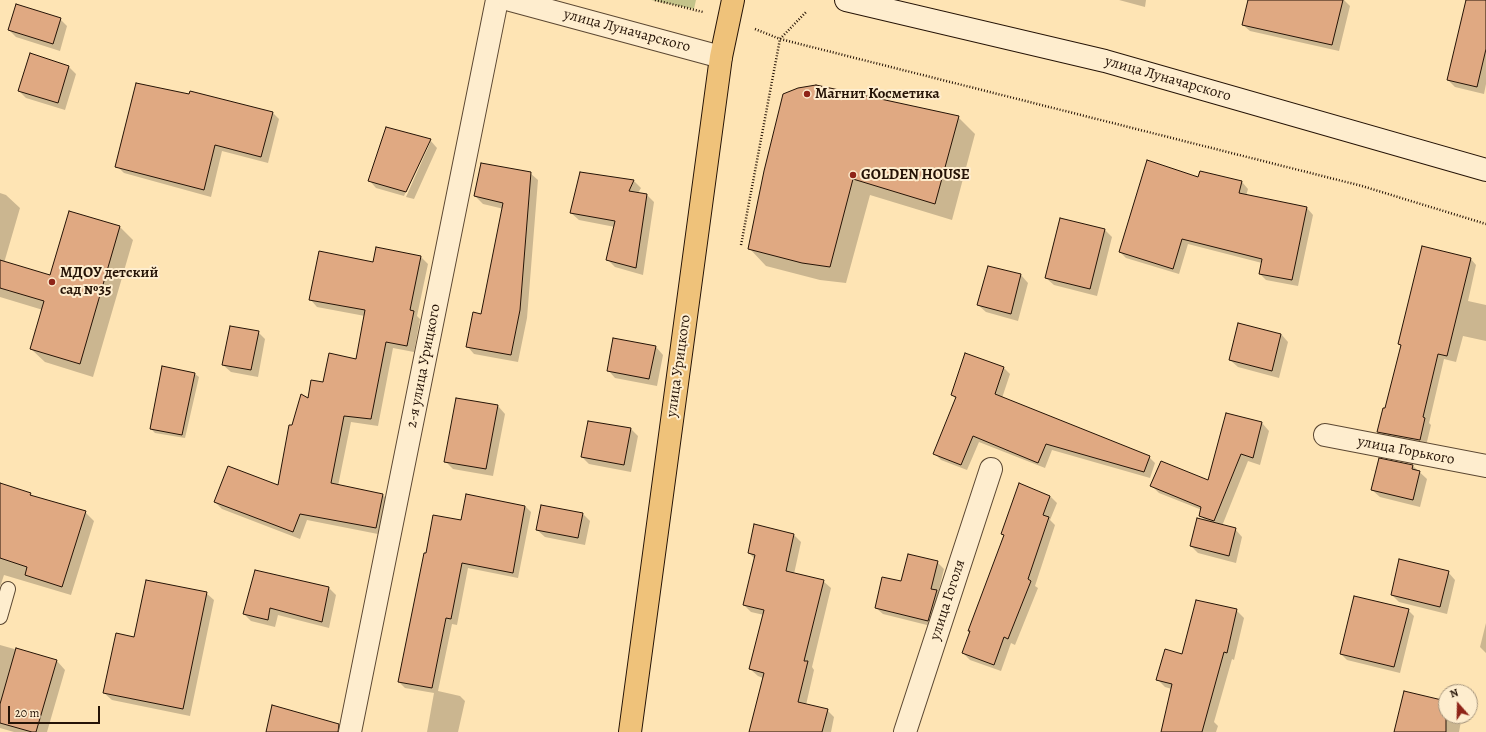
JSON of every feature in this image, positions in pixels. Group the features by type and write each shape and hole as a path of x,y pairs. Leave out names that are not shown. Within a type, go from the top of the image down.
{"main road":[{"name":"улица Урицкого","path":"630,732 721,56 733,0"}],"street":[{"name":"2-я улица Урицкого","path":"350,732 497,0"},
{"name":"улица Луначарского","path":"510,0 721,56"},
{"name":"улица Луначарского","path":"846,0 1105,61 1486,170"},
{"name":"улица Горького","path":"1325,435 1486,466"},
{"name":"улица Гоголя","path":"905,732 991,468"}],"lane":[{"path":"0,617 8,589"}],"path":[{"path":"741,245 780,39 1362,186 1486,224"}],"shaded area":[{"path":"651,0 696,0 694,9"}],"building":[{"path":"1248,0 1343,0 1332,45 1242,25"},
{"path":"1466,0 1486,0 1486,49 1477,87 1447,80"},
{"path":"16,4 61,18 53,44 8,30"},
{"path":"30,53 69,66 58,103 18,91"},
{"path":"136,83 189,94 190,91 273,112 261,157 215,145 204,190 115,167"},
{"name":"GOLDEN HOUSE","path":"816,85 959,116 935,204 853,179 830,267 802,263 748,249 764,171 783,94 798,88"},
{"path":"386,127 431,139 406,192 368,181"},
{"path":"1147,160 1198,177 1200,171 1242,181 1239,193 1307,207 1292,280 1259,274 1262,259 1182,239 1173,269 1119,252"},
{"path":"481,163 531,172 520,310 511,355 466,347 473,312 481,314 503,203 474,196"},
{"path":"580,172 634,180 629,191 647,194 636,268 606,260 615,221 570,213"},
{"name":"МДОУ детский сад №35","path":"69,211 120,226 80,364 30,349 44,301 0,288 0,260 50,275"},
{"path":"1060,218 1105,229 1090,289 1045,278"},
{"path":"1422,246 1471,258 1447,356 1438,354 1423,417 1425,418 1420,440 1377,432 1383,408 1385,408 1401,345 1398,344"},
{"path":"376,247 421,256 410,310 414,311 407,346 386,342 371,419 344,416 331,483 383,494 376,528 300,514 293,532 214,502 228,466 278,485 289,425 292,425 301,394 308,398 311,380 323,382 329,353 356,359 365,310 309,300 319,251 373,262"},
{"path":"988,266 1021,274 1011,314 977,305"},
{"path":"1238,323 1281,334 1272,371 1229,360"},
{"path":"230,326 259,331 251,370 222,365"},
{"path":"613,338 656,346 649,379 607,371"},
{"path":"965,353 1004,367 995,394 1150,456 1144,472 1046,444 1038,463 973,436 961,465 933,454 956,397 951,395"},
{"path":"162,366 195,373 182,435 150,429"},
{"path":"456,398 498,405 486,469 444,462"},
{"path":"1226,413 1262,422 1253,458 1241,454 1214,521 1199,516 1201,507 1150,486 1161,461 1208,480"},
{"path":"588,421 631,428 624,465 581,457"},
{"path":"1379,458 1413,465 1412,469 1420,471 1413,500 1371,490"},
{"path":"0,483 31,493 30,495 86,511 62,587 25,575 27,567 0,558"},
{"path":"1019,483 1050,496 1043,515 1049,517 1028,579 1031,581 1008,639 1004,637 994,665 962,653 970,631 968,631 1004,535 1001,534"},
{"path":"466,494 525,506 513,573 462,563 451,619 446,618 432,688 398,682 433,515 461,520"},
{"path":"541,505 583,513 578,538 536,530"},
{"path":"1197,518 1236,528 1229,556 1190,546"},
{"path":"754,524 794,534 786,571 824,580 804,661 808,661 798,702 828,709 822,732 749,732 764,673 749,669 764,610 743,605 755,555 748,553"},
{"path":"908,554 938,561 931,589 937,590 928,621 875,608 882,577 901,581"},
{"path":"1399,559 1449,571 1440,607 1391,595"},
{"path":"255,570 329,587 322,622 270,608 268,620 243,614"},
{"path":"146,580 207,592 183,709 103,693 116,633 134,637"},
{"path":"1354,596 1409,609 1394,667 1340,654"},
{"path":"1196,600 1237,609 1227,653 1224,652 1202,732 1161,732 1172,684 1156,680 1165,649 1182,654"},
{"path":"16,648 57,660 36,732 0,723 0,704"},
{"path":"1404,691 1438,699 1438,724 1446,724 1446,732 1394,732"},
{"path":"272,705 339,724 338,732 266,732"}],"place":[{"name":"Магнит Косметика","path":"807,94"},
{"name":"GOLDEN HOUSE","path":"853,175"},
{"name":"МДОУ детский сад №35","path":"52,282"}]}
